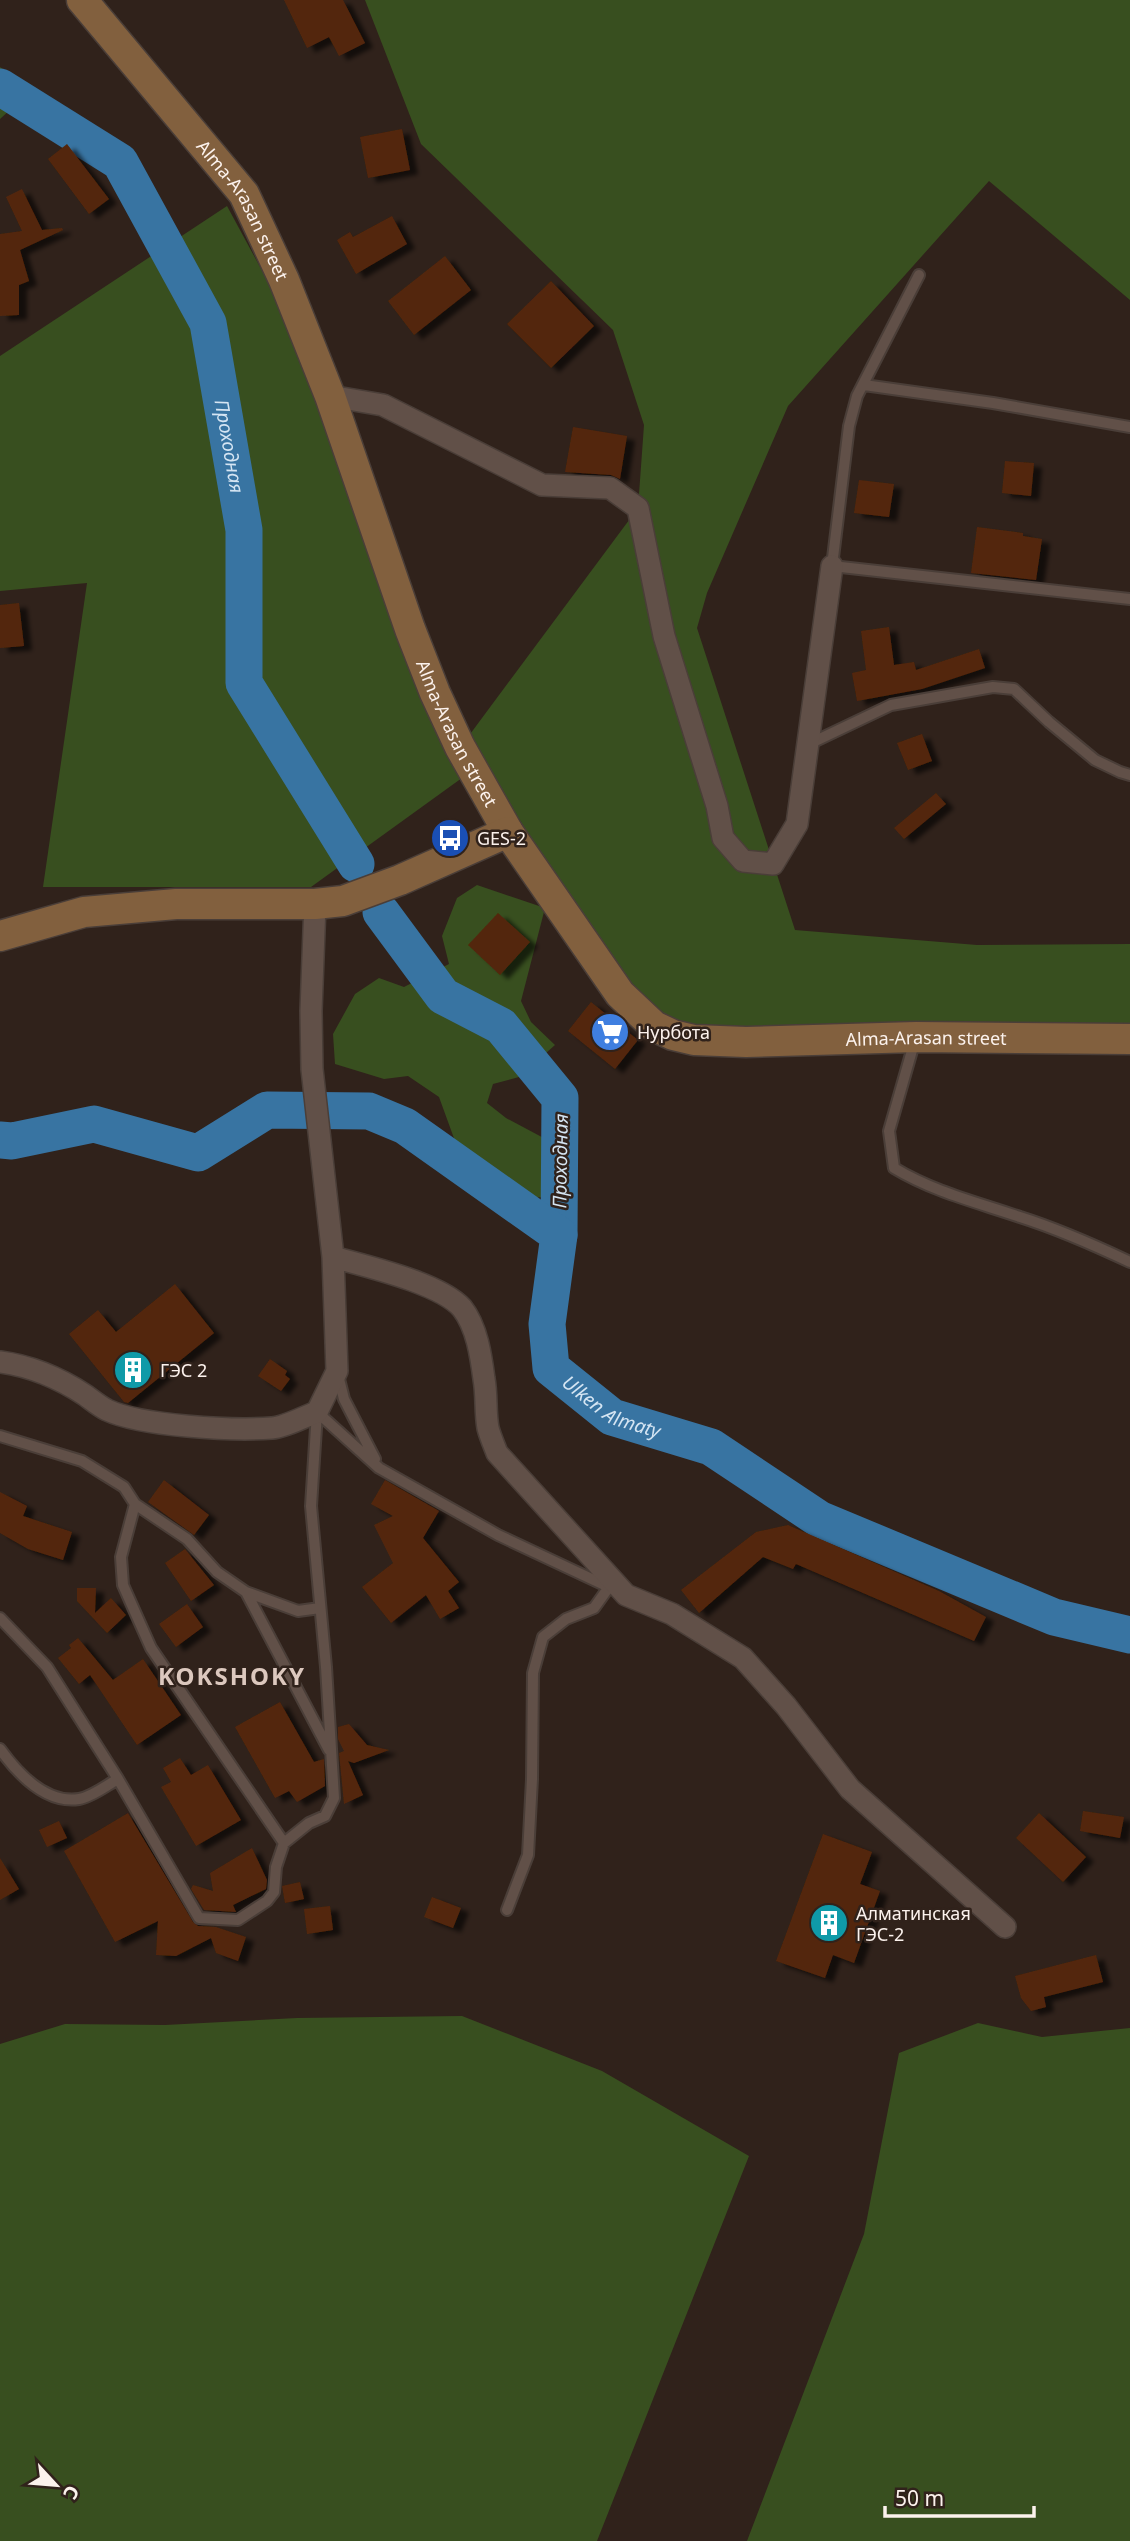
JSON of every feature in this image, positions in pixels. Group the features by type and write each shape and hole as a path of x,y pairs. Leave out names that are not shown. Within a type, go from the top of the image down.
{"street":[{"name":"Alma-Arasan street","path":"82,0 244,194 284,280 330,396 410,629 460,747 508,832 620,994 654,1026 673,1035 723,1042 916,1037 1130,1039"},
{"path":"330,396 383,405 542,485 610,488 638,508 664,636 718,806 723,838 743,861 773,864 797,824 832,566"},
{"path":"0,936 14,930 97,911 176,904 329,902 400,880 508,832"},
{"path":"0,1362 21,1365 48,1375 83,1394 105,1410 134,1420 218,1428 275,1429 317,1412 337,1371 333,1257 312,1069 311,1011 329,902"},
{"path":"333,1257 390,1272 422,1285 461,1307 472,1326 478,1347 485,1383 488,1428 497,1453 617,1591 672,1614 743,1658 786,1706 850,1789 1004,1927"}],"lane":[{"path":"919,275 857,396 849,426 832,566 1130,599"},
{"path":"864,385 993,402 1130,427"},
{"path":"807,745 891,705 948,693 993,687 1014,688 1049,722 1095,760 1130,775"},
{"path":"916,1037 889,1131 894,1168 915,1180 964,1200 1020,1217 1130,1262"},
{"path":"337,1371 344,1399 379,1468"},
{"path":"317,1412 379,1468 498,1535 617,1591 594,1608 566,1619 543,1637 533,1673 533,1779 528,1855 507,1910"},
{"path":"0,1618 47,1667 118,1779 199,1918 237,1920 267,1901 275,1892 276,1867 284,1843 309,1823 324,1816 334,1798 311,1506 317,1412"},
{"path":"0,1436 82,1461 124,1487 135,1504 187,1538 217,1572 246,1592 298,1611 320,1608"},
{"path":"135,1504 121,1557 122,1585 150,1648 284,1843"},
{"path":"246,1592 332,1755"},
{"path":"0,1749 36,1787 59,1799 81,1799 118,1779"}],"green space":[{"path":"365,0 1130,0 1130,300 989,181 788,406 707,593 697,628 795,930 977,945 1130,944 1130,1039 654,1026 473,770 311,887 43,887 87,583 0,591 0,356 227,206 330,396 462,745 638,508 644,425 613,330 421,144"},
{"path":"0,67 32,90 0,119"},
{"path":"477,885 545,908 521,1001 531,1022 555,1045 519,1077 493,1084 487,1103 506,1118 553,1143 544,1197 528,1198 455,1141 439,1097 408,1076 384,1079 335,1064 333,1034 355,994 379,978 404,987 449,964 442,936 457,898"},
{"path":"462,2016 602,2071 749,2156 597,2541 0,2541 0,2044 65,2024 165,2025 297,2018"},
{"path":"978,2023 1042,2037 1130,2028 1130,2541 747,2541 864,2234 899,2053"}],"building":[{"path":"284,0 343,0 365,43 339,56 329,37 307,48"},
{"path":"402,129 410,170 368,178 360,137"},
{"path":"67,144 109,199 89,214 48,159"},
{"path":"22,189 42,230 63,230 20,250 29,281 19,285 19,315 0,316 0,234 22,231 6,197"},
{"path":"392,216 407,244 356,274 337,240 350,232 353,237"},
{"path":"445,256 471,290 414,335 388,301"},
{"path":"551,281 594,326 551,368 507,324"},
{"path":"573,427 627,436 620,479 611,475 565,472"},
{"path":"1005,461 1034,463 1031,496 1002,493"},
{"path":"859,480 894,484 889,517 854,513"},
{"path":"977,527 1023,533 1023,536 1042,539 1036,580 971,573"},
{"path":"19,603 24,646 0,648 0,605"},
{"path":"889,627 894,665 914,662 916,670 979,649 985,668 922,689 857,701 852,673 866,670 861,631"},
{"path":"922,734 932,761 908,770 897,743"},
{"path":"936,793 946,804 904,839 894,828"},
{"path":"498,913 530,942 500,975 468,945"},
{"path":"591,1002 638,1040 615,1069 568,1031"},
{"name":"ГЭС 2","path":"175,1284 214,1333 128,1403 124,1402 69,1334 98,1310 116,1332"},
{"path":"270,1359 287,1371 285,1375 290,1379 281,1391 258,1376"},
{"path":"164,1480 209,1515 194,1535 148,1502"},
{"path":"385,1480 439,1511 423,1538 459,1582 448,1591 459,1608 440,1619 426,1595 391,1623 362,1587 393,1563 374,1525 393,1516 371,1504"},
{"path":"0,1492 27,1506 23,1516 72,1532 63,1560 28,1549 0,1533"},
{"path":"788,1525 939,1591 986,1617 974,1641 796,1564 793,1569 763,1557 699,1613 681,1590 756,1532"},
{"path":"185,1549 214,1585 191,1601 165,1563"},
{"path":"77,1588 96,1588 95,1613 111,1598 126,1615 107,1633 77,1601"},
{"path":"187,1604 203,1627 176,1647 159,1624"},
{"path":"78,1638 113,1680 143,1659 181,1715 137,1745 90,1675 79,1684 58,1658 71,1648 69,1645"},
{"path":"280,1702 314,1762 324,1759 325,1786 297,1802 289,1791 275,1798 235,1727"},
{"path":"349,1724 367,1745 389,1750 354,1763 348,1761 363,1795 344,1804 339,1753 344,1751 338,1739 338,1727"},
{"path":"180,1758 191,1775 208,1765 241,1820 196,1846 161,1787 171,1782 163,1768"},
{"path":"1083,1811 1124,1817 1120,1838 1080,1831"},
{"path":"128,1813 193,1922 198,1926 216,1927 246,1937 238,1961 216,1953 211,1938 176,1956 156,1955 158,1921 115,1942 64,1851"},
{"path":"1039,1813 1086,1857 1063,1882 1016,1838"},
{"path":"59,1821 67,1838 47,1847 39,1830"},
{"name":"Алматинская ГЭС-2","path":"823,1834 872,1852 860,1884 880,1891 854,1963 833,1955 825,1978 776,1961"},
{"path":"252,1848 267,1880 266,1889 233,1905 236,1912 204,1910 191,1889 193,1885 213,1891 210,1873"},
{"path":"0,1858 19,1889 0,1900"},
{"path":"300,1882 304,1899 285,1903 282,1886"},
{"path":"432,1897 461,1908 453,1928 424,1917"},
{"path":"330,1906 333,1930 307,1934 304,1909"},
{"path":"1096,1955 1103,1982 1044,1997 1046,2007 1031,2011 1021,1998 1015,1976"}],"waterway":[{"name":"Проходная","path":"0,87 120,162 208,323 244,530 244,683 356,864"},
{"name":"Проходная","path":"381,912 443,996 501,1026 560,1098 559,1235"},
{"name":"Ulken Almaty","path":"0,1140 12,1141 94,1124 198,1153 267,1110 369,1111 405,1126 559,1235 547,1324 551,1368 612,1417 711,1447 819,1519 1054,1617 1130,1635"}],"place":[{"name":"GES-2","path":"450,838"},
{"name":"Нурбота","path":"610,1032"},
{"name":"ГЭС 2","path":"133,1370"},
{"name":"Алматинская ГЭС-2","path":"829,1923"}],"district":[{"name":"KOKSHOKY","path":"232,1675"}]}
